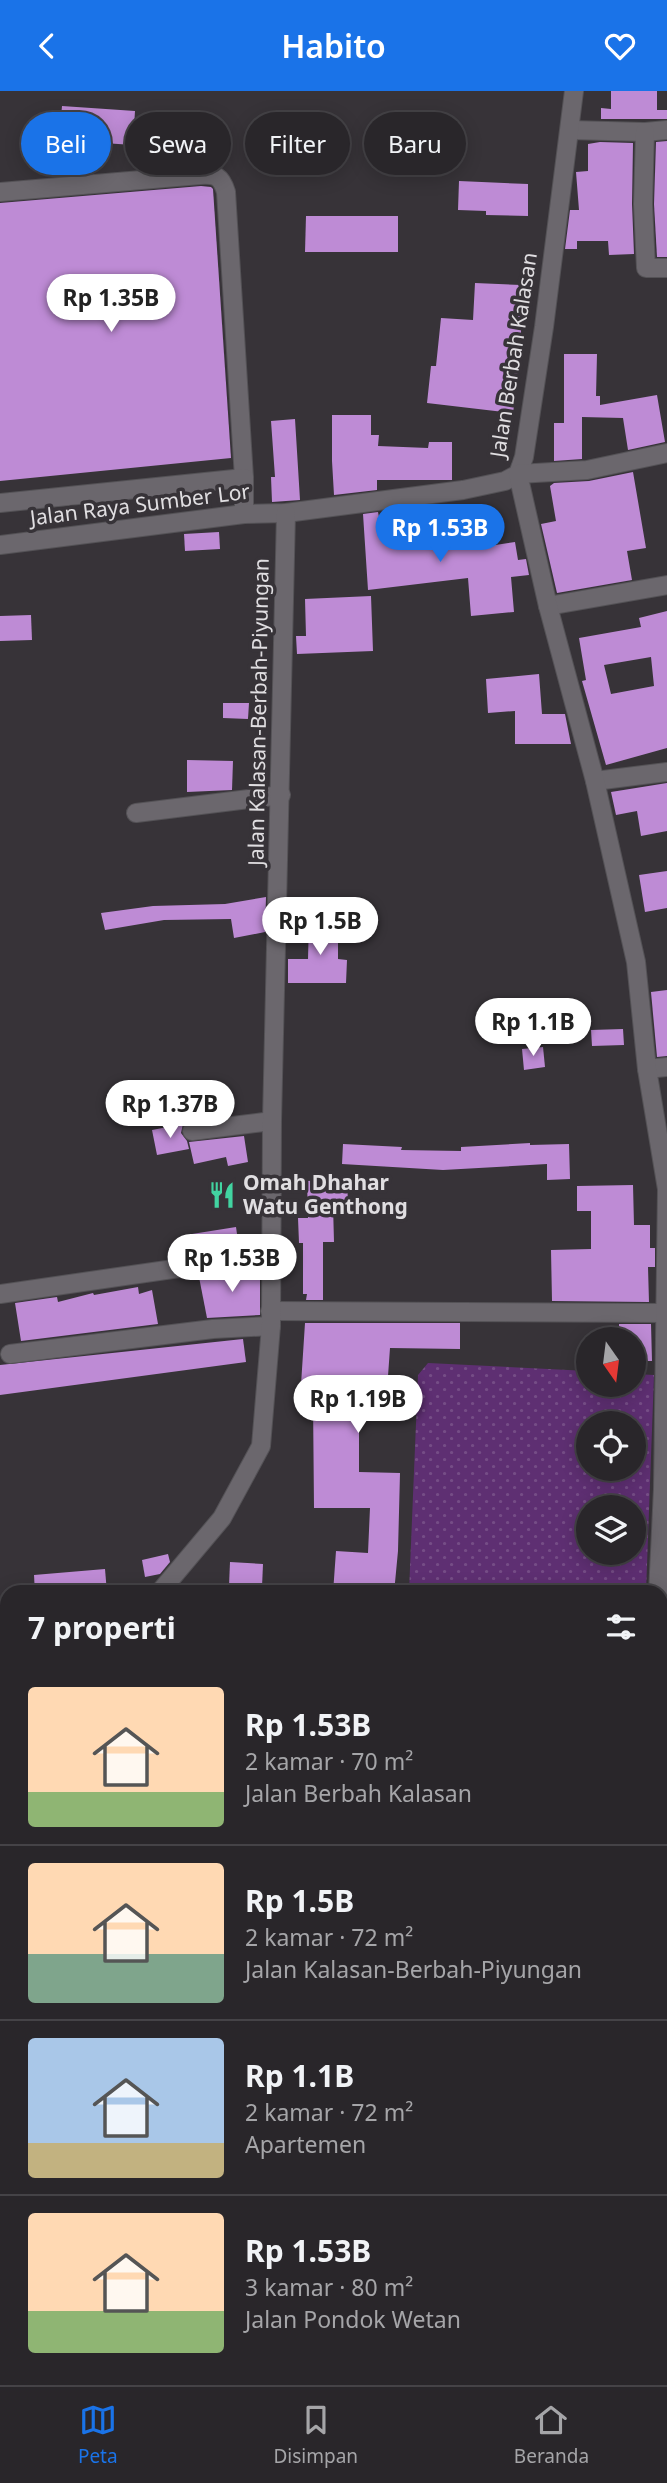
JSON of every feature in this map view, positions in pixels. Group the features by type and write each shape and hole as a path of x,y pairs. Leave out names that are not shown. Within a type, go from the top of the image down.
{"street":[{"name":"Jalan Berbah Kalasan","path":"286,513 463,490 505,481 518,474 524,457 544,327 574,91"},
{"path":"570,130 667,130"},
{"path":"645,132 643,204 646,268 667,268"},
{"path":"0,192 214,174 222,180 226,192 244,514"},
{"path":"658,1585 666,1357 667,1189 647,1069 636,962 595,781 548,606 518,474 587,470 667,453"},
{"path":"0,503 244,478"},
{"name":"Jalan Raya Sumber Lor","path":"0,545 244,514 286,513"},
{"name":"Jalan Kalasan-Berbah-Piyungan","path":"166,1585 222,1518 261,1446 270,1318 286,513"},
{"path":"548,606 667,585"},
{"path":"595,781 667,772"},
{"path":"136,813 281,795"},
{"path":"647,1069 667,1066"},
{"path":"192,1131 272,1121"},
{"path":"0,1294 270,1255"},
{"path":"10,1354 213,1329 270,1318 665,1313"}],"shaded area":[{"path":"428,1363 576,1370 576,1397 646,1397 646,1375 654,1375 646,1585 409,1585 418,1375"}],"building":[{"path":"611,91 657,91 657,110 667,110 667,119 601,119 601,108 611,109"},
{"path":"62,106 135,111 125,112 125,144 111,144 111,112 61,112"},
{"path":"667,141 667,257 657,257 654,204 656,142"},
{"path":"633,143 634,254 609,255 608,241 577,241 577,249 565,249 570,210 579,210 576,172 588,171 588,144"},
{"path":"459,181 528,184 528,216 486,215 486,211 458,210"},
{"path":"201,186 213,189 231,458 0,481 0,203"},
{"path":"306,216 398,216 398,252 305,252"},
{"path":"475,283 521,285 521,353 513,413 427,403 431,366 436,366 441,318 473,320"},
{"path":"564,354 597,354 596,396 600,396 600,405 657,395 665,442 628,450 623,418 582,417 582,459 554,461 554,423 564,423"},
{"path":"332,415 371,415 371,435 379,435 378,446 428,448 429,442 452,442 452,480 377,480 377,490 334,495"},
{"path":"295,419 300,500 272,502 271,477 275,477 271,421"},
{"path":"633,472 646,548 627,551 632,580 557,593 541,524 556,521 550,486 554,483 589,481"},
{"path":"378,512 379,517 413,514 416,550 462,544 463,550 515,542 518,560 526,559 529,575 511,577 514,612 471,616 468,578 368,590 363,514"},
{"path":"219,532 220,549 185,551 184,534"},
{"path":"371,596 373,651 297,654 296,636 306,636 305,599"},
{"path":"667,611 667,748 606,765 582,681 586,680 579,638 641,627 639,618","holes":["651,657 654,686 611,694 604,665"]},
{"path":"31,615 32,640 0,641 0,616"},
{"path":"539,674 542,714 565,714 571,744 515,744 515,711 488,713 486,679"},
{"path":"223,703 249,703 248,719 223,718"},
{"path":"187,760 233,761 232,790 187,792"},
{"path":"667,783 667,831 641,836 637,811 616,815 611,792"},
{"path":"667,871 667,908 645,912 639,875"},
{"path":"266,897 265,932 234,938 231,919 164,920 105,930 101,913 153,906 225,904"},
{"path":"309,921 338,922 338,959 347,960 346,983 288,983 288,959 308,959"},
{"path":"667,990 667,1056 657,1057 651,992"},
{"path":"623,1029 624,1045 592,1046 591,1030"},
{"path":"543,1047 545,1067 524,1070 522,1049"},
{"path":"183,1124 181,1133 189,1149 157,1155 152,1130"},
{"path":"244,1136 248,1162 228,1166 226,1157 194,1164 189,1142"},
{"path":"343,1144 402,1147 401,1150 461,1151 461,1147 569,1144 570,1179 547,1180 547,1164 443,1170 342,1164"},
{"path":"347,1179 348,1204 333,1205 334,1242 323,1242 323,1300 306,1300 307,1294 303,1294 303,1243 299,1243 298,1218 308,1218 307,1181"},
{"path":"633,1185 634,1225 650,1225 650,1248 655,1248 655,1267 648,1267 649,1302 552,1301 551,1250 591,1249 591,1211 577,1211 577,1186"},
{"path":"236,1227 239,1248 196,1254 192,1234"},
{"path":"260,1268 260,1315 207,1318 199,1277"},
{"path":"138,1287 139,1294 152,1290 158,1324 21,1341 15,1303 57,1297 58,1302 93,1293 94,1295"},
{"path":"305,1323 460,1323 460,1349 390,1348 388,1376 375,1375 371,1406 359,1404 359,1472 400,1473 395,1585 334,1585 336,1551 368,1553 370,1508 314,1508 313,1400 300,1400"},
{"path":"619,1324 651,1324 652,1361 646,1361 646,1327 619,1327"},
{"path":"243,1339 246,1362 0,1395 0,1365"},
{"path":"168,1554 170,1562 160,1574 145,1577 142,1560"},
{"path":"230,1562 263,1564 262,1585 229,1585"},
{"path":"105,1569 106,1585 35,1585 34,1575"}],"place":[{"name":"Omah Dhahar Watu Genthong","path":"222,1195"}]}
